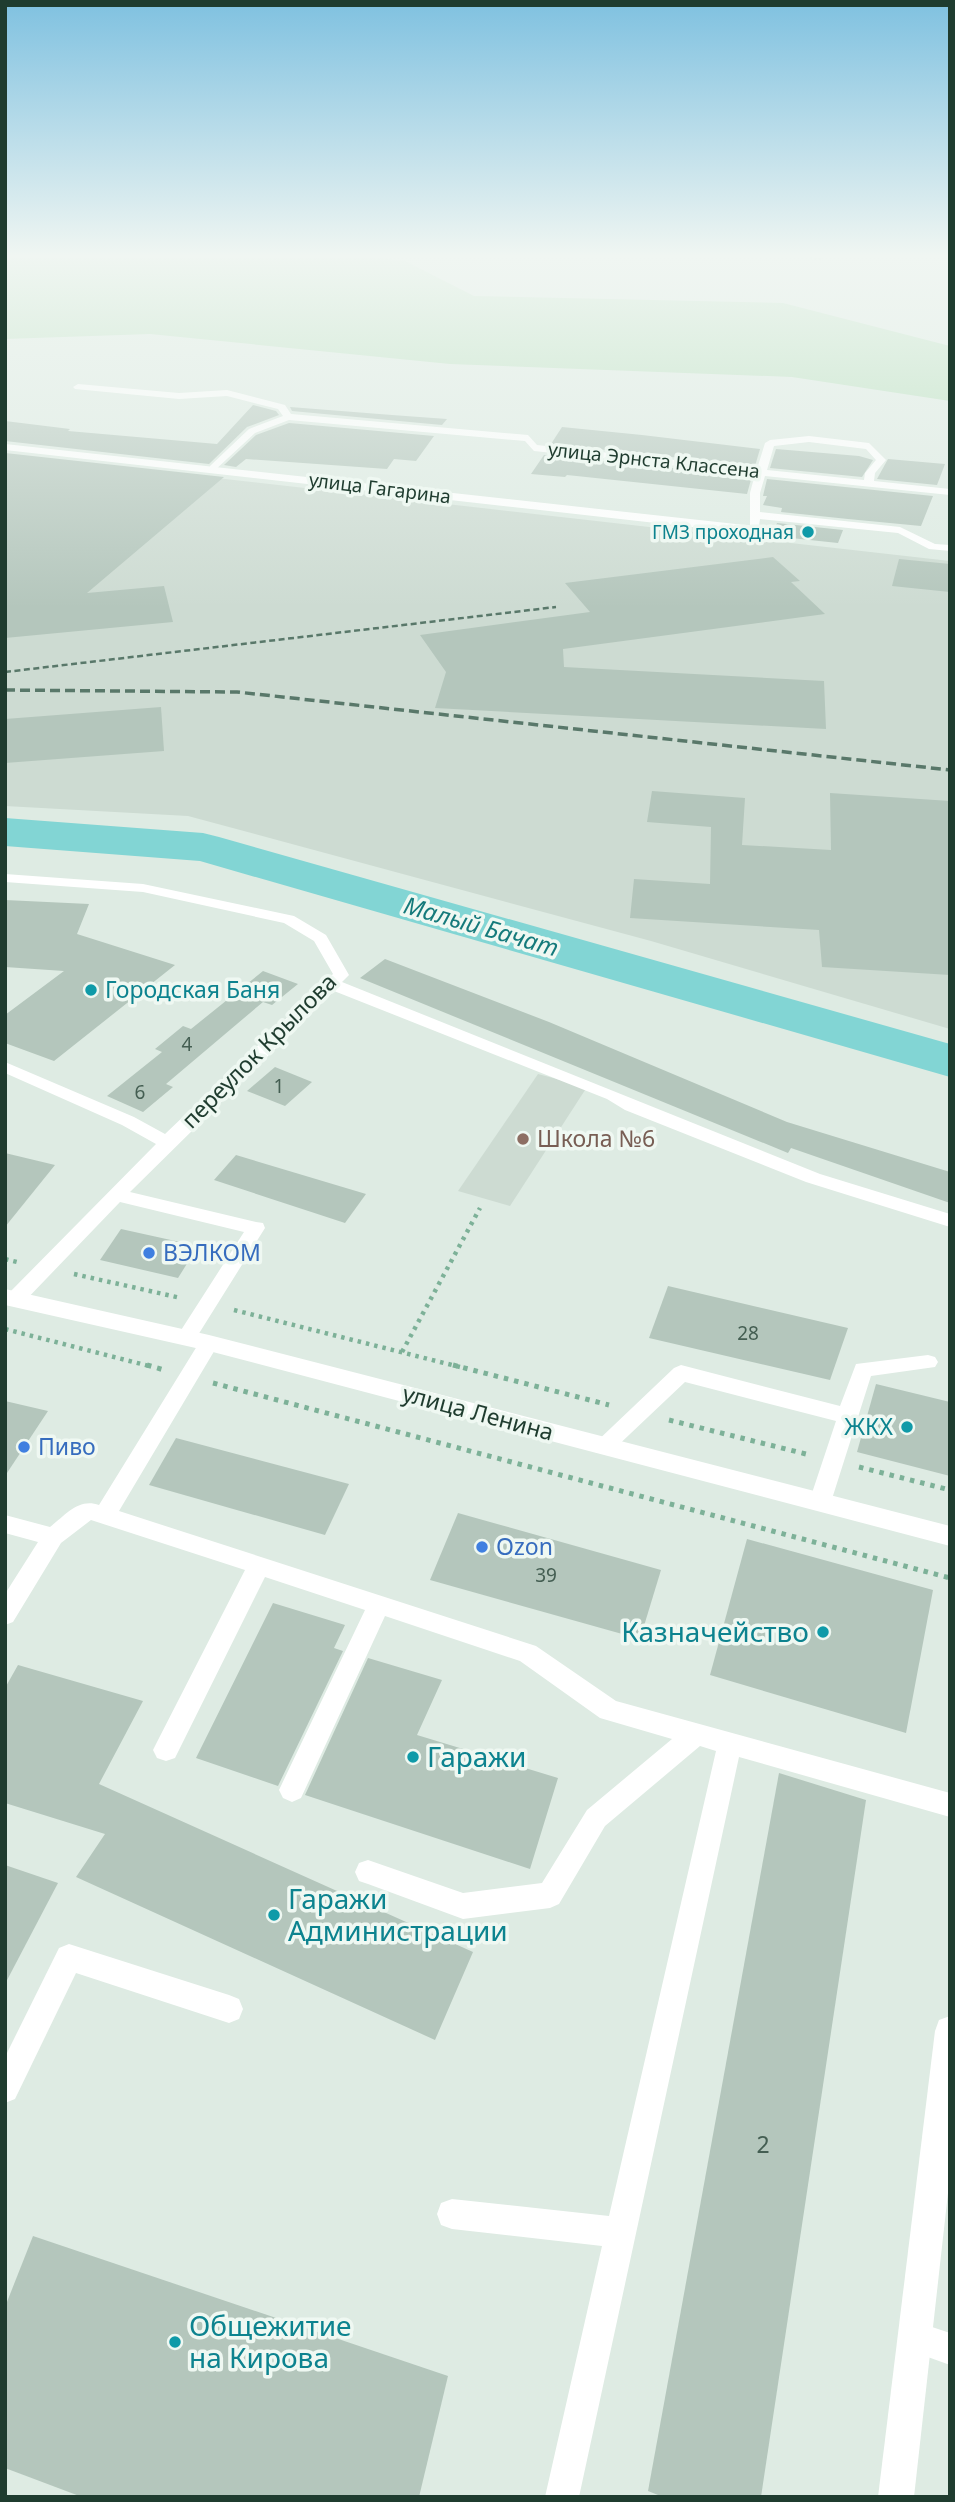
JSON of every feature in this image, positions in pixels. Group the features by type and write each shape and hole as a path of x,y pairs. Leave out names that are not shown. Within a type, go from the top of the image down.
{"street":[{"name":"улица Гагарина","path":"5,447 214,468 629,518 754,530"},
{"name":"улица Ленина","path":"10,1298 197,1340 950,1536"},
{"path":"896,2497 950,2031"}],"lane":[{"path":"78,387 179,396 227,393 282,407 288,417"},
{"name":"улица Эрнста Классена","path":"214,468 252,431 288,417 528,438 534,448 950,492"},
{"path":"754,530 755,493 770,443 821,440 869,446 881,460 870,472 868,483"},
{"path":"755,515 900,530 933,547 950,548"},
{"path":"915,538 950,535"},
{"name":"переулок Крылова","path":"5,878 144,888 289,919 320,938 341,975 167,1143 45,1268 10,1298"},
{"path":"332,984 613,1095 631,1106 813,1178 950,1221"},
{"path":"5,1067 118,1116 167,1143"},
{"path":"104,1516 188,1377 208,1304 256,1228 117,1195"},
{"path":"820,1502 863,1369 928,1362"},
{"path":"603,1446 681,1373 848,1416"},
{"path":"5,1615 53,1537 88,1510 528,1653 610,1710 950,1805"},
{"path":"5,1524 53,1537"},
{"path":"166,1750 260,1566"},
{"path":"292,1790 379,1605"},
{"path":"368,1872 463,1906 550,1895 596,1818 696,1734"},
{"path":"562,2497 730,1743"},
{"path":"5,2089 69,1957 229,2009"},
{"path":"453,2214 620,2233"},
{"path":"914,2337 950,2349"}],"path":[{"path":"402,1352 480,1208"},
{"path":"5,1259 208,1304 950,1490"},
{"path":"5,1329 950,1578"}],"shaded area":[{"path":"5,454 950,561 950,1029 651,941 188,816 5,806"},
{"name":"Школа №6","path":"538,1074 587,1087 510,1206 458,1191"}],"green space":[{"path":"733,375 950,375 950,401 792,377"}],"building":[{"path":"253,405 276,411 279,415 247,427 209,464 5,441 5,421 70,429 68,431 217,444"},
{"path":"290,407 447,419 442,425 292,411"},
{"path":"289,423 434,436 416,461 394,459 387,469 246,459 236,467 224,465 256,435"},
{"path":"562,427 760,449 755,466 551,444"},
{"path":"776,449 859,456 873,460 862,477 770,468"},
{"path":"5,453 224,477 87,593 164,586 173,622 5,638"},
{"path":"544,455 752,476 747,494 567,475 531,474"},
{"path":"888,459 945,464 937,485 877,479"},
{"path":"767,479 933,496 921,526 848,519 781,512 782,508 763,505 767,496 763,496"},
{"name":"ГМЗ проходная","path":"777,523 843,530 838,543 772,536"},
{"path":"773,557 800,581 791,582 825,614 563,649 564,667 824,681 826,729 435,708 446,672 420,635 590,612 565,583"},
{"path":"899,559 950,564 950,592 892,586"},
{"path":"161,707 164,751 5,763 5,719"},
{"path":"652,791 745,798 742,845 831,850 830,793 950,801 950,975 822,967 819,930 630,918 634,879 710,884 711,827 647,822"},
{"name":"Городская Баня","path":"5,900 89,904 77,934 175,965 54,1061 5,1043 5,1015 64,971 5,967"},
{"path":"385,959 549,1022 787,1122 950,1172 950,1203 791,1148 788,1153 360,978"},
{"path":"263,971 298,984 272,1005 263,1002 166,1084 173,1087 143,1112 107,1096 162,1052 155,1049 183,1026 191,1029"},
{"path":"275,1067 312,1082 285,1106 247,1091"},
{"path":"5,1153 55,1165 5,1227"},
{"path":"236,1155 366,1194 345,1223 214,1180"},
{"name":"ВЭЛКОМ","path":"121,1229 198,1246 178,1278 100,1260"},
{"path":"668,1286 848,1328 830,1380 649,1338"},
{"name":"ЖКХ","path":"876,1384 950,1402 950,1476 857,1452"},
{"path":"5,1401 48,1411 5,1476"},
{"path":"176,1438 349,1484 325,1535 149,1485"},
{"path":"458,1513 661,1570 640,1639 430,1580"},
{"name":"Казначейство","path":"747,1539 933,1590 906,1733 710,1675"},
{"path":"273,1603 345,1625 334,1648 343,1651 278,1786 196,1758"},
{"name":"Гаражи","path":"368,1658 442,1680 417,1735 558,1778 530,1869 305,1795"},
{"name":"Гаражи Администрации","path":"18,1665 143,1701 99,1784 473,1952 435,2040 76,1877 105,1834 5,1803 5,1688"},
{"path":"779,1773 866,1800 761,2497 663,2497 648,2491"},
{"path":"5,1865 58,1883 5,1984"},
{"name":"Общежитие на Кирова","path":"33,2236 448,2376 419,2497 82,2497 5,2468 5,2307"}],"waterway":[{"name":"Малый Бачат","path":"5,832 203,847 950,1061"}],"railway":[{"path":"5,672 556,607"},
{"path":"5,690 237,692 950,770"}],"place":[{"name":"ГМЗ проходная","path":"808,532"},
{"name":"Городская Баня","path":"91,990"},
{"name":"Школа №6","path":"523,1139"},
{"name":"ВЭЛКОМ","path":"149,1253"},
{"name":"ЖКХ","path":"907,1427"},
{"name":"Пиво","path":"24,1447"},
{"name":"Ozon","path":"482,1547"},
{"name":"Казначейство","path":"823,1632"},
{"name":"Гаражи","path":"413,1757"},
{"name":"Гаражи Администрации","path":"274,1915"},
{"name":"Общежитие на Кирова","path":"175,2342"}]}
